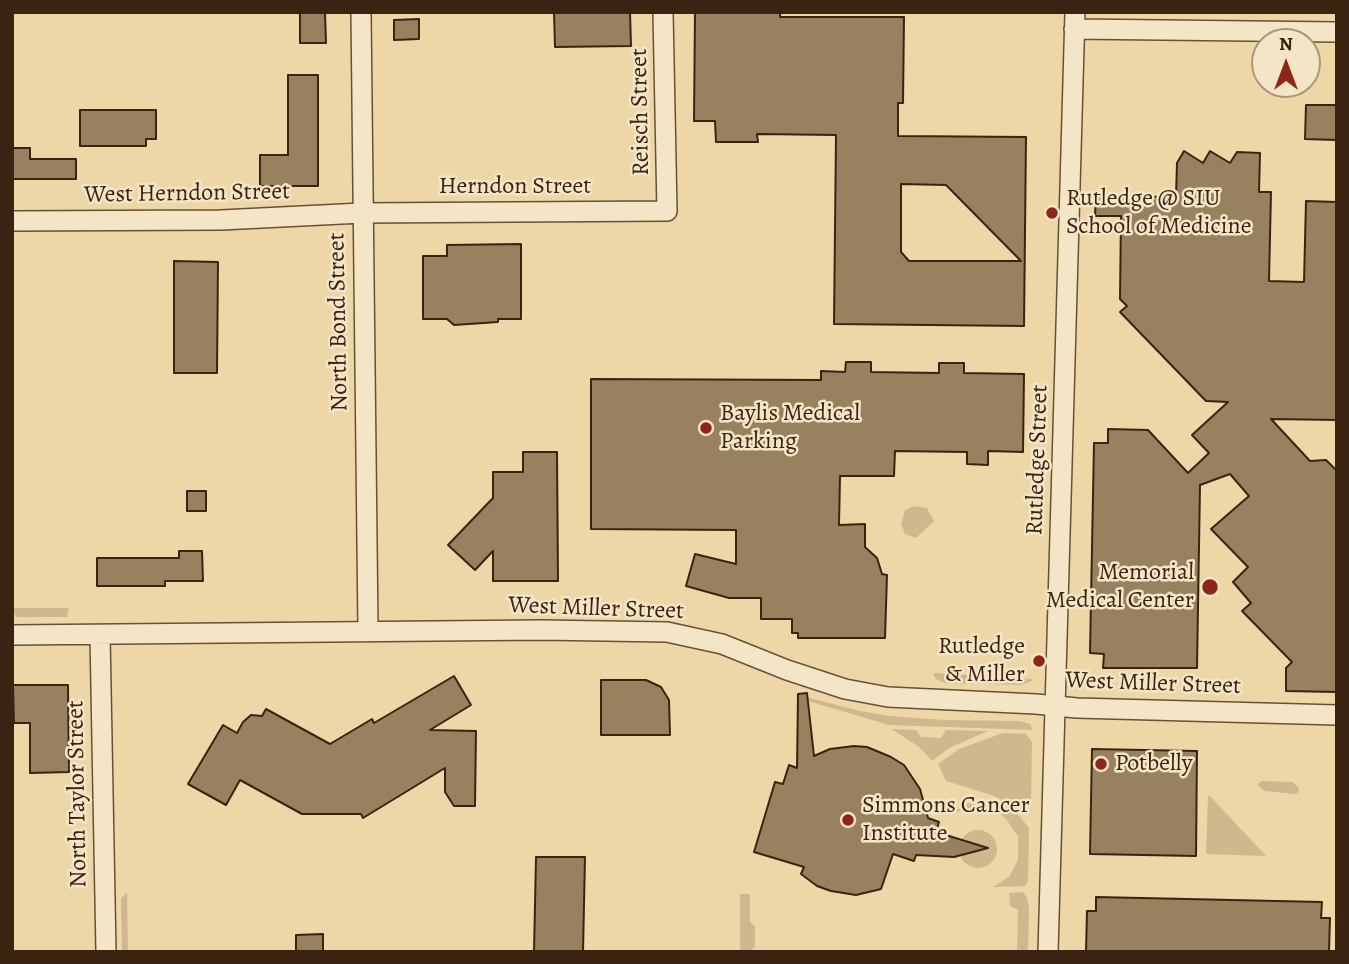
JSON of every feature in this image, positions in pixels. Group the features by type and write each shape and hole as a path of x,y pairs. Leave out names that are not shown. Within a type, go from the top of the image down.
{"street":[{"name":"North Bond Street","path":"361,12 368,631"},
{"name":"Reisch Street","path":"663,12 667,211"},
{"path":"1075,21 1337,32"},
{"name":"Rutledge Street","path":"1048,952 1075,21"},
{"name":"Herndon Street","path":"362,213 667,211"},
{"name":"West Herndon Street","path":"12,221 221,220 362,213"},
{"name":"West Miller Street","path":"12,635 599,629 667,632 722,644 845,689 888,697 1056,705 1087,709 1337,715"},
{"name":"North Taylor Street","path":"100,635 106,952"}],"shaded area":[{"path":"914,506 927,508 934,521 916,538 905,534 901,524 905,510"},
{"path":"12,608 69,608 67,617 16,617"},
{"path":"933,673 1032,681 1021,685 945,683 936,679"},
{"path":"802,696 890,716 1018,721 1030,724 1033,730 889,725 798,698"},
{"path":"891,729 916,730 921,737 941,738 946,730 988,731 949,748 932,761 918,746"},
{"path":"1003,733 1026,734 1032,742 1031,802 1024,809 946,781 938,764 959,749"},
{"path":"1262,781 1293,782 1299,792 1295,794 1264,791 1257,784"},
{"path":"1210,796 1266,856 1206,854"},
{"path":"987,800 1001,803 1015,811 1029,828 1028,882 1025,886 993,887 1009,877 1018,860 1018,836 1006,819 997,811 979,806 953,813 964,804"},
{"path":"978,830 991,836 997,849 991,862 978,868 965,862 959,849 965,836"},
{"path":"127,892 128,952 122,952 121,899"},
{"path":"1023,892 1029,907 1028,952 1017,952 1018,910 1010,906 1009,893"},
{"path":"740,894 750,894 750,922 755,926 755,947 749,952 740,952"}],"building":[{"path":"300,12 325,12 326,43 300,43"},
{"path":"554,12 630,12 631,46 555,47"},
{"path":"695,12 780,12 780,17 904,17 903,103 898,103 898,136 1026,137 1024,326 834,324 836,135 757,134 758,142 716,142 715,121 694,121","holes":["901,184 946,185 1021,261 909,261 901,252"]},
{"path":"419,19 419,39 394,40 394,20"},
{"path":"288,75 318,75 318,186 260,186 260,155 288,155"},
{"path":"1306,105 1337,105 1337,140 1305,139"},
{"path":"80,110 156,110 156,139 146,139 146,146 80,146"},
{"path":"12,148 30,148 30,159 76,159 76,179 12,179"},
{"path":"1184,151 1203,163 1210,151 1230,163 1237,152 1260,153 1259,192 1271,192 1269,281 1304,282 1306,201 1337,202 1337,420 1271,419 1310,461 1326,460 1337,471 1337,692 1286,691 1286,668 1292,662 1242,611 1251,603 1233,582 1248,567 1211,529 1249,496 1230,474 1200,485 1197,668 1103,668 1104,654 1090,653 1094,443 1108,443 1108,429 1148,430 1188,473 1209,453 1192,435 1228,402 1206,401 1120,312 1127,306 1120,299 1121,216 1095,216 1096,196 1176,197 1177,163"},
{"path":"521,244 521,319 454,325 447,319 423,319 423,256 447,256 447,245"},
{"path":"174,261 218,262 217,373 174,373"},
{"path":"846,362 871,362 871,372 939,373 939,363 964,363 964,373 1024,374 1023,452 988,451 988,465 967,464 967,452 895,451 894,476 840,476 839,525 865,524 865,547 877,558 882,574 887,575 885,638 798,638 798,633 792,633 792,619 761,619 761,598 729,598 686,586 695,554 736,564 736,530 591,529 591,379 821,380 821,371 845,372"},
{"path":"523,452 557,452 558,581 493,581 493,551 475,570 448,545 493,498 493,472 523,472"},
{"path":"187,491 206,491 206,511 187,511"},
{"path":"179,551 202,551 203,581 165,581 165,586 97,586 97,558 179,558"},
{"path":"454,676 471,705 430,730 476,731 475,806 454,806 445,792 445,768 363,818 361,814 302,814 240,780 226,805 188,784 223,725 237,733 251,715 262,716 266,709 330,744 372,719 374,723"},
{"path":"601,680 646,680 661,687 669,700 670,735 601,735"},
{"path":"13,685 68,685 69,772 30,773 30,723 14,723"},
{"name":"Simmons Cancer Institute","path":"807,693 814,756 830,749 854,746 867,747 891,757 904,765 920,789 928,818 939,822 936,832 988,848 954,857 916,855 914,861 893,854 881,889 856,895 817,886 801,874 804,867 754,852 775,782 783,784 789,765 797,768 798,694"},
{"path":"1092,749 1197,751 1196,856 1090,854"},
{"path":"536,857 585,857 583,952 534,952"},
{"path":"1096,897 1322,902 1321,918 1330,918 1329,952 1086,952 1087,911 1096,911"},
{"path":"323,934 323,952 296,952 296,935"}],"place":[{"name":"Rutledge @ SIU School of Medicine","path":"1052,213"},
{"name":"Baylis Medical Parking","path":"706,428"},
{"name":"Memorial Medical Center","path":"1210,587"},
{"name":"Rutledge & Miller","path":"1039,661"},
{"name":"Potbelly","path":"1101,764"},
{"name":"Simmons Cancer Institute","path":"848,820"}]}
